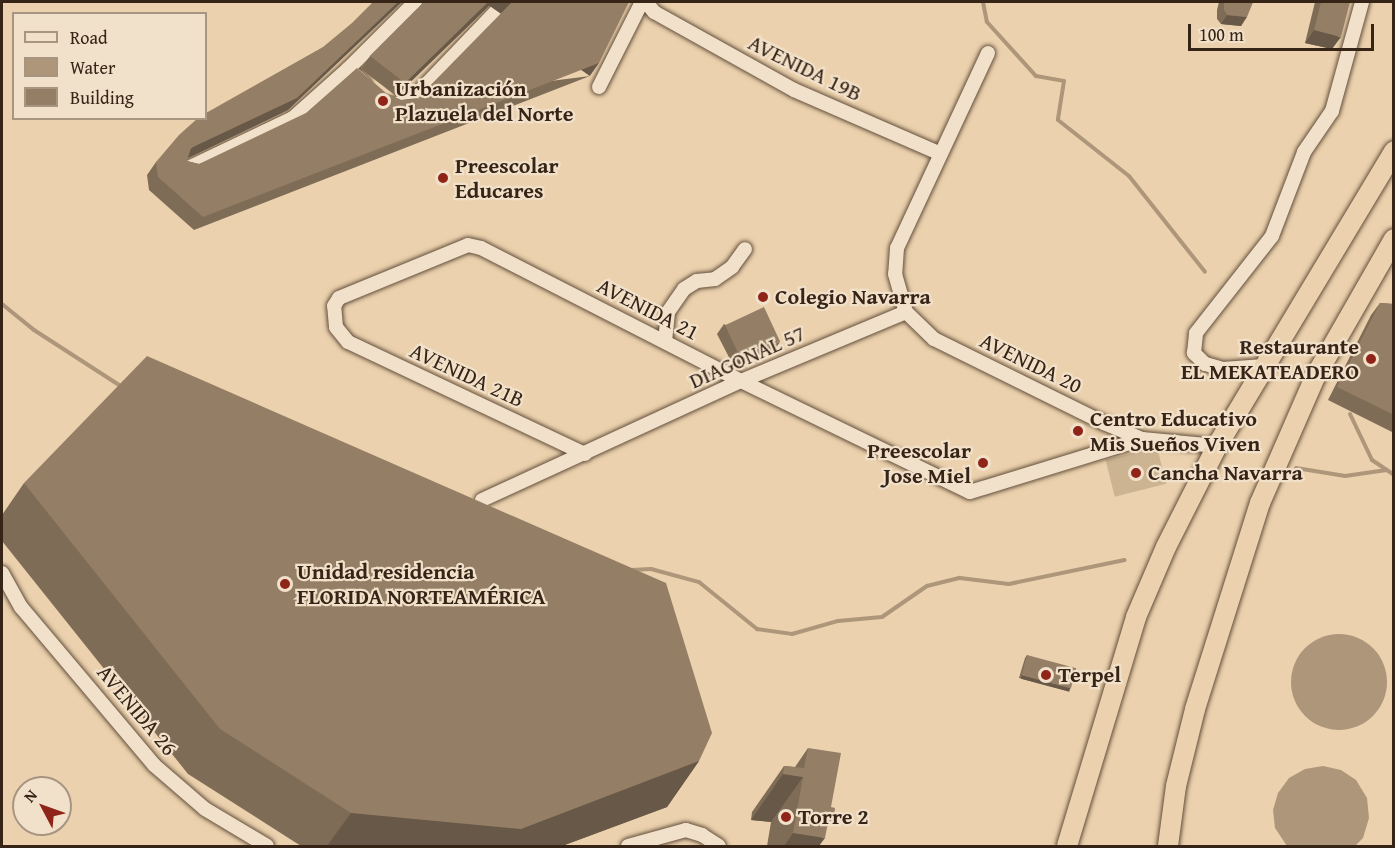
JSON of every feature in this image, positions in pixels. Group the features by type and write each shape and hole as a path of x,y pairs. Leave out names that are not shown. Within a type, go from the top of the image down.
{"highway":[{"path":"1067,846 1144,595 1217,446 1394,151"},
{"path":"1168,846 1176,786 1195,709 1260,503 1315,377 1394,239"}],"street":[{"path":"186,168 293,118 348,69 415,2"},
{"path":"348,69 377,94 395,105 406,103 505,2"},
{"path":"1264,366 1223,369 1205,364 1194,353 1196,333 1272,236 1304,152 1332,111 1362,2"},
{"path":"599,87 647,5"},
{"name":"AVENIDA 19B","path":"647,5 794,90 941,154"},
{"path":"906,312 895,274 897,248 988,52"},
{"name":"AVENIDA 21","path":"336,327 332,314 339,298 468,245 481,248 741,381 970,492 1142,439"},
{"path":"664,341 668,312 684,289 697,281 715,279 732,267 745,249"},
{"name":"DIAGONAL 57","path":"482,500 741,381 906,312"},
{"name":"AVENIDA 20","path":"906,312 934,339 1142,439 1217,446"},
{"name":"AVENIDA 21B","path":"336,327 348,342 585,454"},
{"name":"AVENIDA 26","path":"2,573 21,607 154,765 205,809 267,846"},
{"path":"628,846 686,830 719,846"}],"shaded area":[{"name":"Cancha Navarra","path":"1157,447 1166,484 1115,497 1106,460"}],"water":[{"path":"1339,634 1357,638 1373,648 1383,664 1387,682 1383,700 1373,716 1357,726 1339,730 1321,726 1305,716 1295,700 1291,682 1295,664 1305,648 1321,638"},
{"path":"1323,766 1341,770 1356,780 1367,798 1369,818 1363,838 1355,846 1287,846 1275,828 1273,810 1278,793 1289,778 1305,769"}],"building":[{"name":"Urbanización Plazuela del Norte","path":"373,2 398,2 297,98 191,148 187,161 199,164 306,113 357,68 386,93 401,100 417,99 512,2 629,2 599,63 203,217 158,177 156,162 179,135 196,120 207,120 207,112 323,47"},
{"path":"424,2 488,2 405,83 370,56"},
{"path":"1224,2 1253,2 1247,17 1227,15"},
{"path":"1321,2 1350,2 1341,37 1314,30"},
{"name":"Restaurante EL MEKATEADERO","path":"1380,303 1394,304 1394,415 1337,387"},
{"path":"764,307 780,341 741,360 725,325"},
{"name":"Unidad residencia FLORIDA NORTEAMÉRICA","path":"147,356 666,583 712,733 699,761 521,829 351,813 220,729 24,483"},
{"name":"Terpel","path":"1027,655 1076,668 1071,688 1022,675"},
{"path":"808,748 841,753 831,807 835,808 834,817 829,817 825,838 793,833 803,777 783,774 784,766 804,768"}],"waterway":[{"path":"983,2 987,22 1036,76 1064,81 1058,120 1129,176 1205,272"},
{"path":"2,304 34,330 122,387"},
{"path":"1350,414 1372,460 1394,475"},
{"path":"1296,468 1345,476 1387,470"},
{"path":"631,570 651,569 699,582 757,629 792,634 838,621 882,617 927,586 960,578 1009,584 1125,560"}],"place":[{"name":"Urbanización Plazuela del Norte","path":"383,101"},
{"name":"Preescolar Educares","path":"443,178"},
{"name":"Colegio Navarra","path":"763,297"},
{"name":"Restaurante EL MEKATEADERO","path":"1371,359"},
{"name":"Centro Educativo Mis Sueños Viven","path":"1078,431"},
{"name":"Preescolar Jose Miel","path":"983,463"},
{"name":"Cancha Navarra","path":"1136,473"},
{"name":"Unidad residencia FLORIDA NORTEAMÉRICA","path":"285,584"},
{"name":"Terpel","path":"1046,675"},
{"name":"Torre 2","path":"786,817"}]}
